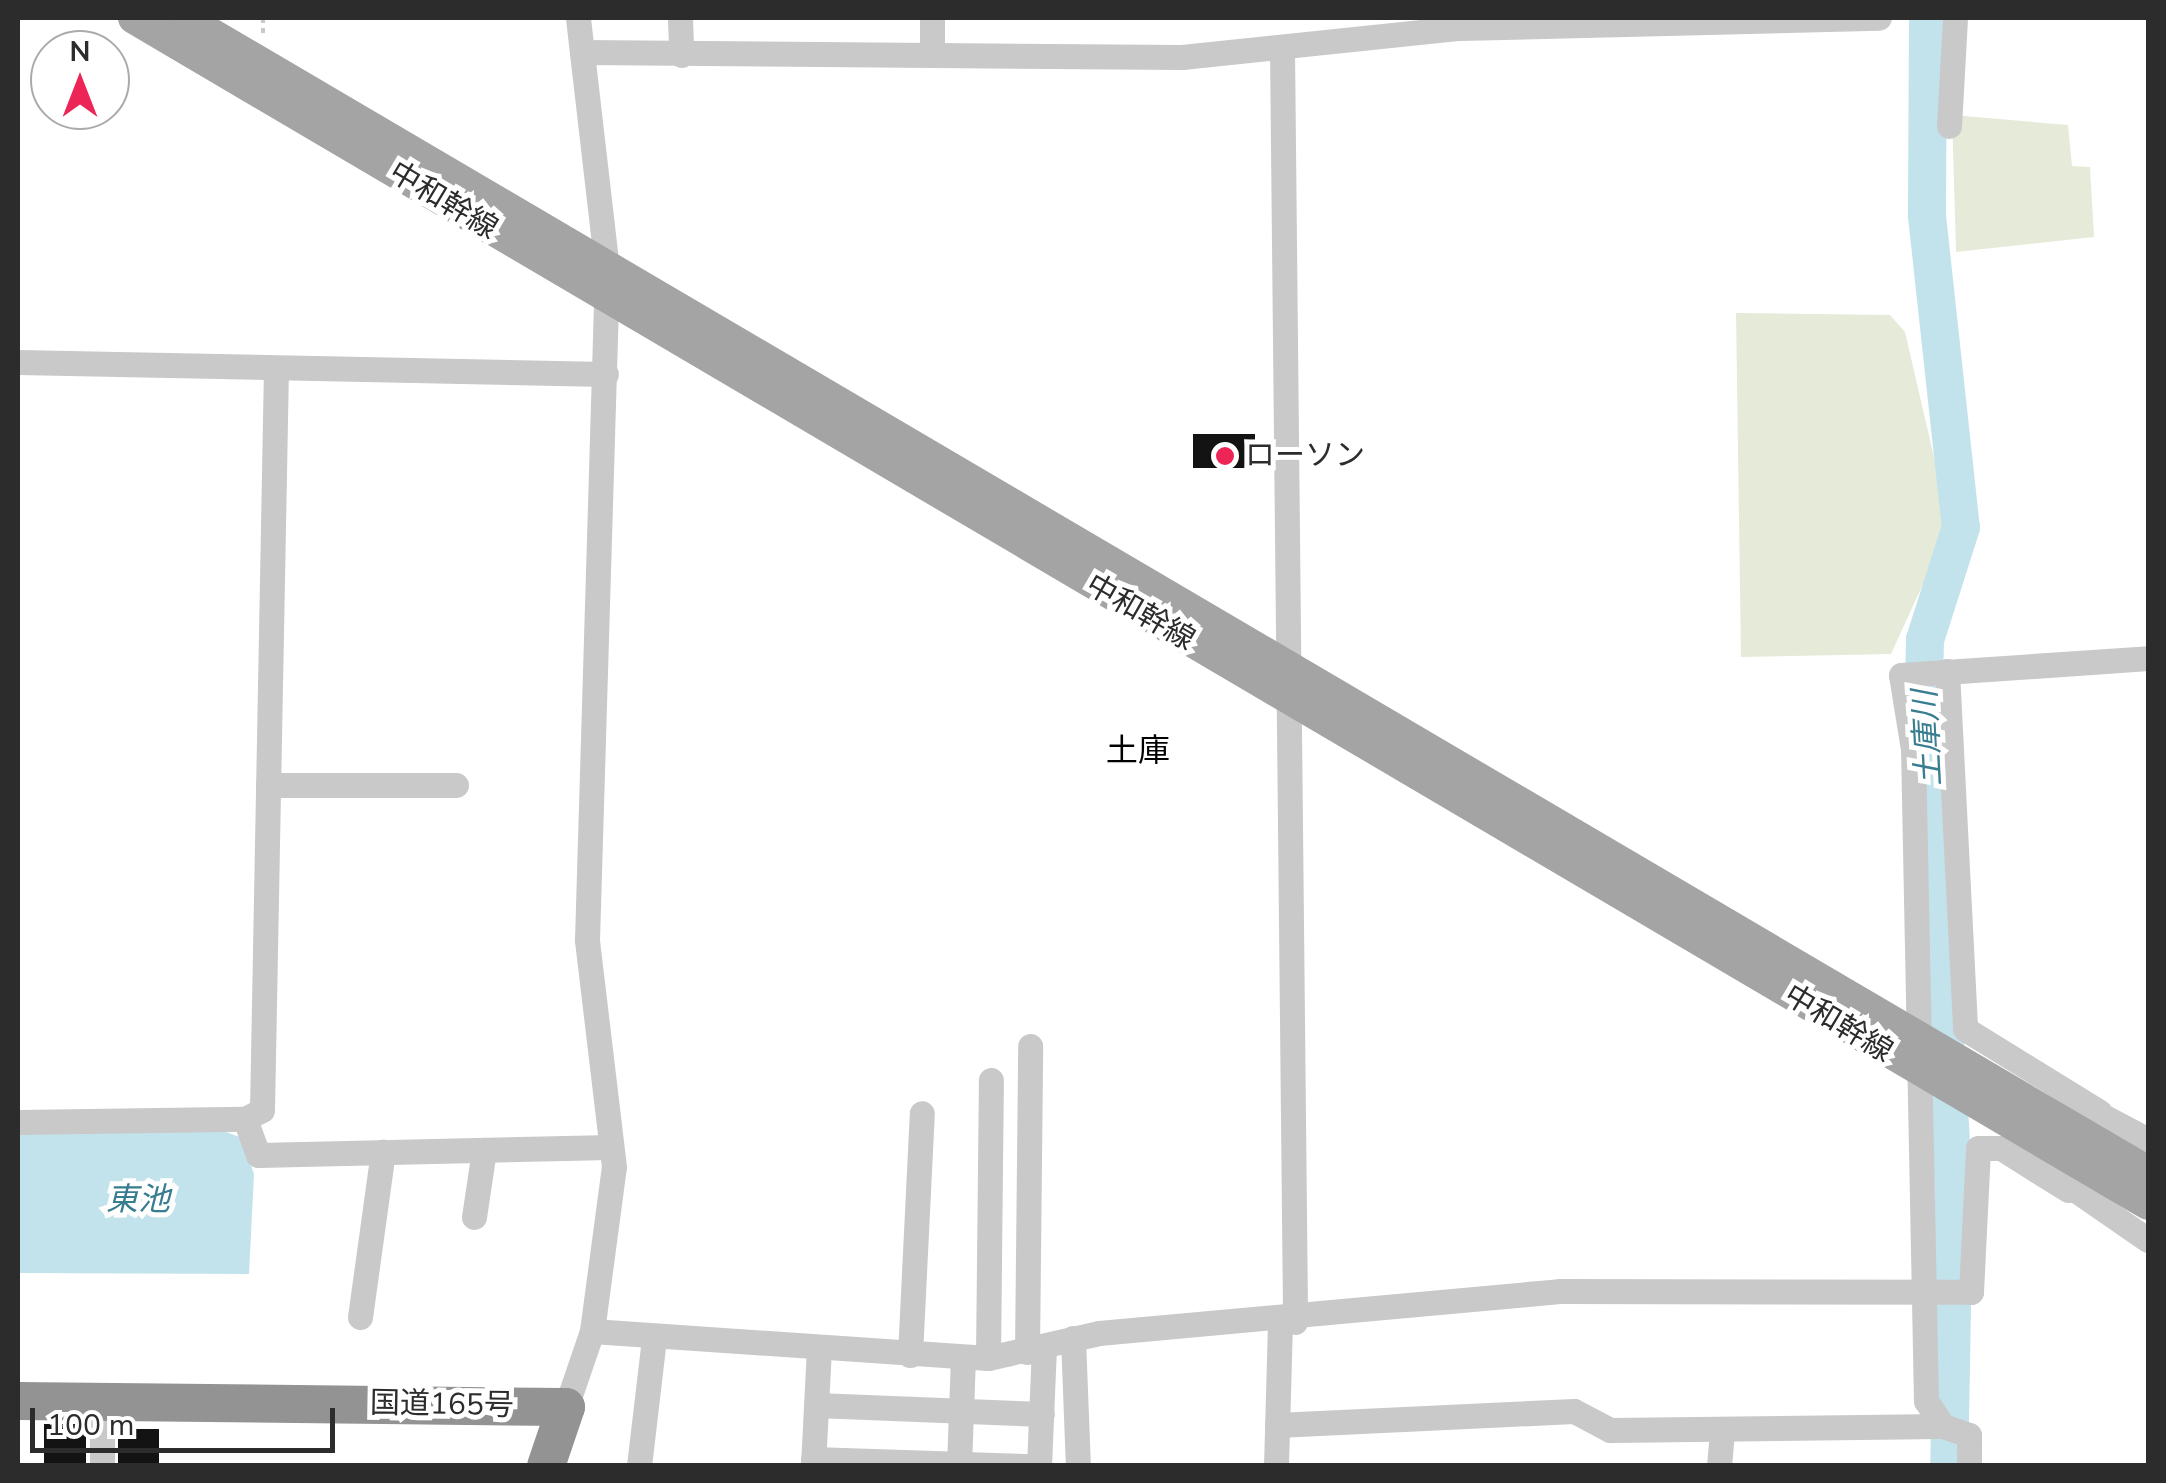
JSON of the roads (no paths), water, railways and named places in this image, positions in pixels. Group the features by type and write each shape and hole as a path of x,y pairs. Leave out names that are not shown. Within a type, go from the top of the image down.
{"highway":[{"name":"国道165号","path":"18,1400 566,1407 546,1466"}],"main road":[{"name":"中和幹線","path":"134,18 1292,665 1925,1058 1970,1101 2148,1204"},
{"name":"中和幹線","path":"184,18 607,284 1294,703 1925,1058 1964,1063 2148,1172"}],"street":[{"path":"566,1407 592,1331 611,1146 587,940 607,284 578,18"},
{"path":"680,18 681,55"},
{"path":"932,18 932,55"},
{"path":"582,52 932,55 1282,49 1401,25 1879,18"},
{"path":"1949,126 1955,18"},
{"path":"1276,1466 1287,1322 1294,703 1282,49"},
{"path":"18,362 606,374"},
{"path":"18,1122 245,1120 262,1110 276,370"},
{"path":"1969,1466 1952,1430 1926,1401 1925,1058 1913,749 1902,675 2148,658"},
{"path":"1947,670 1965,1029 2148,1140"},
{"path":"268,785 456,785"},
{"path":"1030,1046 1035,1350 1042,1414 1039,1466"},
{"path":"1964,1063 2100,1112"},
{"path":"959,1464 961,1413 976,1358 991,1080"},
{"path":"910,1355 922,1112"},
{"path":"245,1120 258,1156 611,1146"},
{"path":"2024,1133 2068,1190"},
{"path":"592,1331 976,1358 1035,1350 1073,1338 1287,1322 1559,1291 1923,1287 1971,1292 1978,1148 2001,1148 2148,1240"},
{"path":"474,1216 484,1150"},
{"path":"360,1317 383,1152"},
{"path":"639,1466 654,1338"},
{"path":"1073,1338 1078,1466"},
{"path":"819,1349 813,1462 1025,1466"},
{"path":"102,1401 102,1466"},
{"path":"816,1405 1042,1414"},
{"path":"1277,1425 1574,1411 1610,1430 1952,1430"},
{"path":"1719,1466 1722,1432"}],"water":[{"name":"東池","path":"213,1127 242,1138 254,1174 249,1274 18,1273 18,1131"}],"waterway":[{"name":"土庫川","path":"1928,18 1927,216 1961,527 1925,640 1924,683 1954,1193 1949,1466"}],"place":[{"name":"ローソン","path":"1225,456"}],"district":[{"name":"土庫","path":"1138,751"}]}
